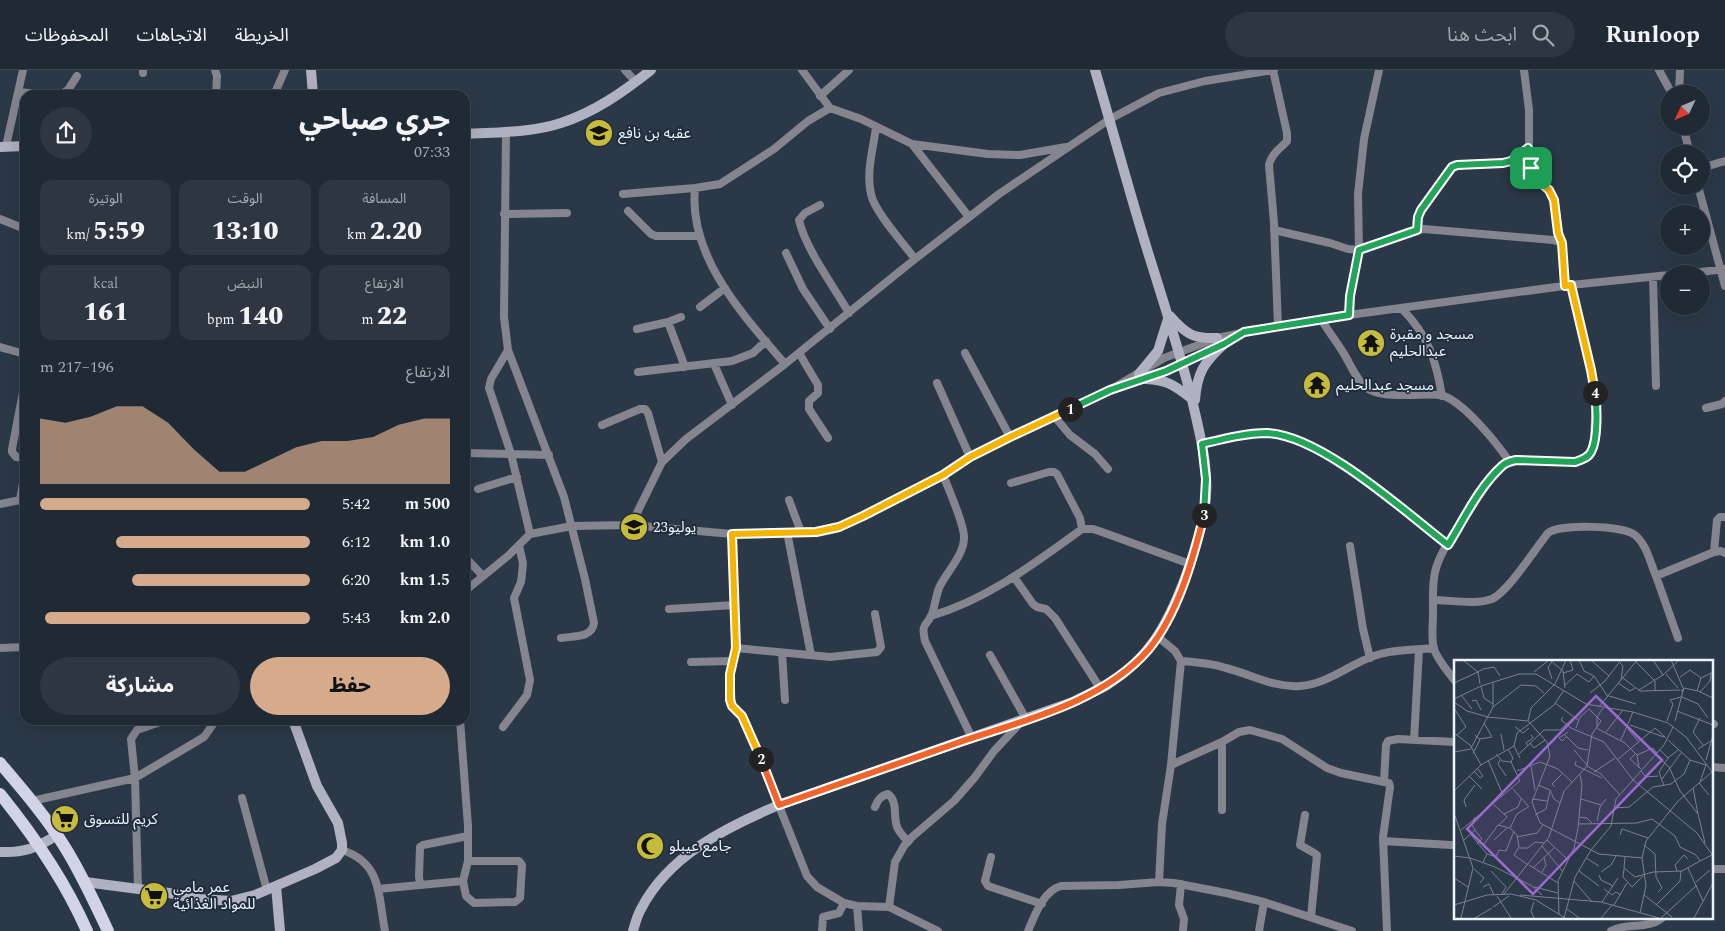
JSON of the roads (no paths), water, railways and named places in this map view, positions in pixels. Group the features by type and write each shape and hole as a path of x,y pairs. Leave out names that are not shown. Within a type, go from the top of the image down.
{"main road":[{"path":"0,763 32,801 57,835 85,882 108,931"},
{"path":"0,794 40,845 72,899 87,931"}],"street":[{"path":"20,146 3,146 19,92 23,70"},
{"path":"216,70 216,90"},
{"path":"276,90 285,70"},
{"path":"311,70 313,90"},
{"path":"625,70 636,82"},
{"path":"470,134 506,132 542,127 567,120 608,102 651,70"},
{"path":"802,70 830,108 861,119 912,144 988,154 1020,155 1068,147"},
{"path":"820,96 849,70"},
{"path":"633,931 641,909 658,883 695,848 734,826 779,805 1073,702 1125,672 1147,651 1172,613 1190,564 1205,511 1206,479 1202,444 1180,352 1143,235 1095,70"},
{"path":"631,524 662,462 686,439 799,353 969,216 1110,119 1159,93 1205,81 1274,70 1287,133 1286,140 1274,152 1269,165 1278,326"},
{"path":"1349,315 1350,296 1359,250 1358,194 1364,139 1379,70"},
{"path":"1452,672 1434,648 1433,600 1436,571 1448,545 1480,493 1502,465 1508,461 1516,460 1575,462 1583,460 1591,452 1594,439 1596,403 1591,370 1568,285 1552,194 1534,177 1531,168 1528,148 1530,110 1524,70"},
{"path":"1659,70 1667,85"},
{"path":"1680,70 1680,85"},
{"path":"68,90 77,76"},
{"path":"623,194 720,184 737,175 774,149 808,121 830,108"},
{"path":"876,128 869,177 871,195 877,208 915,259"},
{"path":"506,132 504,317 508,350 564,497 594,623 593,630 588,634 562,638"},
{"path":"912,144 969,216"},
{"path":"1417,230 1418,217 1421,210 1452,167 1457,165 1503,163 1511,161 1528,148"},
{"path":"1710,165 1725,161"},
{"path":"695,188 695,215 700,236 716,274 750,323 785,364"},
{"path":"1701,195 1725,286"},
{"path":"820,205 805,213 799,220 806,240 849,312"},
{"path":"628,211 651,234 656,236 700,236"},
{"path":"504,214 567,213"},
{"path":"0,219 20,227"},
{"path":"1274,230 1330,243 1348,250 1359,250 1417,230 1553,240 1562,243"},
{"path":"786,253 803,290 830,328"},
{"path":"1653,277 1656,386"},
{"path":"1142,376 1164,358 1244,332 1320,319 1568,285 1660,277"},
{"path":"700,307 725,288"},
{"path":"1402,309 1413,320 1426,339 1438,373 1442,396"},
{"path":"1168,315 1191,335 1220,341"},
{"path":"1142,376 1158,351 1168,315"},
{"path":"637,329 682,317"},
{"path":"1320,319 1360,380 1369,390 1376,393 1400,395 1442,396 1460,405 1497,445 1508,461"},
{"path":"668,322 685,367"},
{"path":"638,372 732,361 753,353 766,341"},
{"path":"470,587 519,546 530,534 572,526 631,524 732,534 816,532 839,527 943,475 970,457 1010,437 1142,376 1182,363 1220,341"},
{"path":"1194,411 1196,387 1200,372 1220,341"},
{"path":"0,348 20,353"},
{"path":"508,350 491,378 489,388 511,454 530,534"},
{"path":"799,353 818,386 818,393 809,401 809,409 828,438"},
{"path":"964,353 1010,437"},
{"path":"714,364 732,405"},
{"path":"1142,376 1171,383 1191,398"},
{"path":"937,383 970,457"},
{"path":"1706,408 1722,404 1725,401"},
{"path":"20,409 12,452 16,457 20,457"},
{"path":"602,425 640,409 645,409 648,413 662,462"},
{"path":"1054,416 1070,435 1095,454 1108,469"},
{"path":"1202,444 1266,433 1294,438 1327,454 1448,545"},
{"path":"470,453 549,455"},
{"path":"1011,483 1049,472 1057,474 1080,518 1082,529"},
{"path":"931,616 938,590 961,551 964,536 943,475"},
{"path":"478,489 517,477"},
{"path":"0,504 20,500"},
{"path":"789,500 800,532"},
{"path":"1714,552 1717,522 1720,517 1725,517"},
{"path":"1433,600 1478,601 1498,595 1508,586 1552,530 1561,528 1619,529 1630,531 1640,540 1645,548 1678,638"},
{"path":"972,738 926,641 923,630 925,622 931,616 952,610 1014,577 1082,529 1102,532 1190,564"},
{"path":"787,532 811,655"},
{"path":"732,534 736,648 730,674 732,706 746,723 807,876 816,887 844,903 858,906 889,907 938,931"},
{"path":"503,728 527,695 530,680 514,598 521,582 522,574 519,546"},
{"path":"1350,546 1363,629 1370,658"},
{"path":"1656,576 1714,552 1721,551 1725,553"},
{"path":"470,562 483,576"},
{"path":"1014,577 1033,604 1046,609 1055,618 1100,688"},
{"path":"669,609 735,605"},
{"path":"736,648 830,657 877,652 881,647 875,614"},
{"path":"1158,637 1171,647 1181,661 1171,764 1162,824 1160,882"},
{"path":"0,648 20,647"},
{"path":"1181,661 1202,662 1273,683 1299,686 1317,683 1370,658 1388,652 1434,648"},
{"path":"1414,740 1419,650"},
{"path":"782,652 785,700"},
{"path":"990,654 1025,720"},
{"path":"690,662 732,661"},
{"path":"889,907 895,862 898,855 908,842 954,801 994,751 1025,720"},
{"path":"138,889 135,778 131,739 138,730 152,725"},
{"path":"32,801 135,778 204,737 214,725"},
{"path":"85,882 222,901 240,900 315,870 336,858 342,850 342,836 338,824 317,786 295,725"},
{"path":"460,725 468,836 468,862 463,881 466,896 474,903 516,902 520,898 522,865 519,861 468,862"},
{"path":"1171,764 1222,742 1244,730 1258,731 1282,739 1326,768 1341,773 1384,780 1389,783 1383,841 1387,931"},
{"path":"1384,780 1386,745 1388,741 1398,739 1454,742"},
{"path":"1222,742 1222,810"},
{"path":"1712,768 1725,768"},
{"path":"875,807 878,799 884,795 888,794 892,797 895,806 897,828 908,842"},
{"path":"242,798 272,888 280,931"},
{"path":"1306,815 1300,845 1314,852 1316,856 1311,917"},
{"path":"0,852 27,851 57,835"},
{"path":"420,885 420,847 468,836"},
{"path":"1383,841 1450,845"},
{"path":"342,850 360,857 373,874 378,889 385,931"},
{"path":"992,857 985,881 988,886 1042,904"},
{"path":"1712,869 1725,869"},
{"path":"378,889 463,881"},
{"path":"1028,931 1047,894 1054,888 1061,886 1160,882 1180,884 1264,902 1352,931"},
{"path":"1180,884 1179,905 1184,919 1184,931"},
{"path":"1259,931 1264,902"},
{"path":"822,931 823,917 839,912 844,903"},
{"path":"858,906 859,931"},
{"path":"1611,931 1620,926 1650,924 1662,918"}],"place":[{"name":"عقبه بن نافع","path":"599,133"},
{"name":"مسجد و مقبرة عبدالحليم","path":"1371,343"},
{"name":"مسجد عبدالحليم","path":"1317,385"},
{"name":"23يوليو","path":"634,527"},
{"name":"كريم للتسوق","path":"65,819"},
{"name":"جامع عيبلو","path":"650,846"},
{"name":"عمر مامي للمواد الغذائية","path":"154,896"}]}
